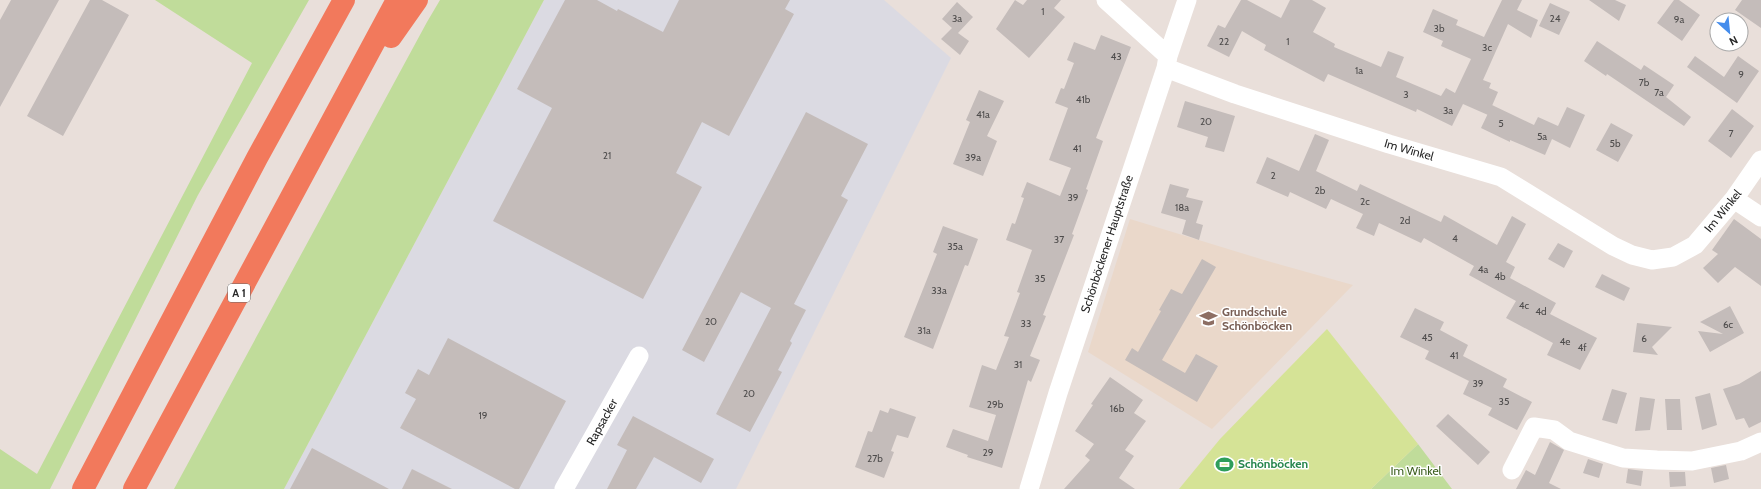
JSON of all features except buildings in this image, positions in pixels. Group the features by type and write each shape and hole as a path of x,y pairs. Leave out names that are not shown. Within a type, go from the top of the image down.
{"highway":[{"path":"83,489 257,158 344,0"},
{"name":"A 1","path":"134,489 397,0"},
{"path":"344,97 394,33 417,0"}],"street":[{"path":"1106,0 1167,62"},
{"name":"Schönböckener Hauptstraße","path":"1029,489 1060,386 1187,0"},
{"name":"Im Winkel","path":"1167,62 1235,94 1389,144 1501,177 1613,246 1632,255 1652,260 1673,257 1695,246 1734,199 1761,160"},
{"path":"1734,199 1761,217"},
{"name":"Rapsacker","path":"564,489 639,356"},
{"path":"1512,470 1534,427 1554,430 1569,441 1623,458 1636,459 1692,462 1741,451 1761,442"}],"shaded area":[{"path":"544,0 884,0 951,58 736,489 284,489"},
{"name":"Grundschule Schönböcken","path":"1130,219 1264,260 1353,285 1212,429 1088,352"}],"green space":[{"path":"155,0 309,0 198,195 50,489 0,489 0,449 37,474 252,63"},
{"path":"440,0 544,0 284,489 174,489 427,22"},
{"path":"1327,329 1418,444 1371,489 1179,489 1220,439"},
{"name":"Im Winkel","path":"1418,444 1452,489 1371,489"}],"place":[{"name":"Grundschule Schönböcken","path":"1209,319"},
{"name":"Schönböcken","path":"1225,464"}]}
